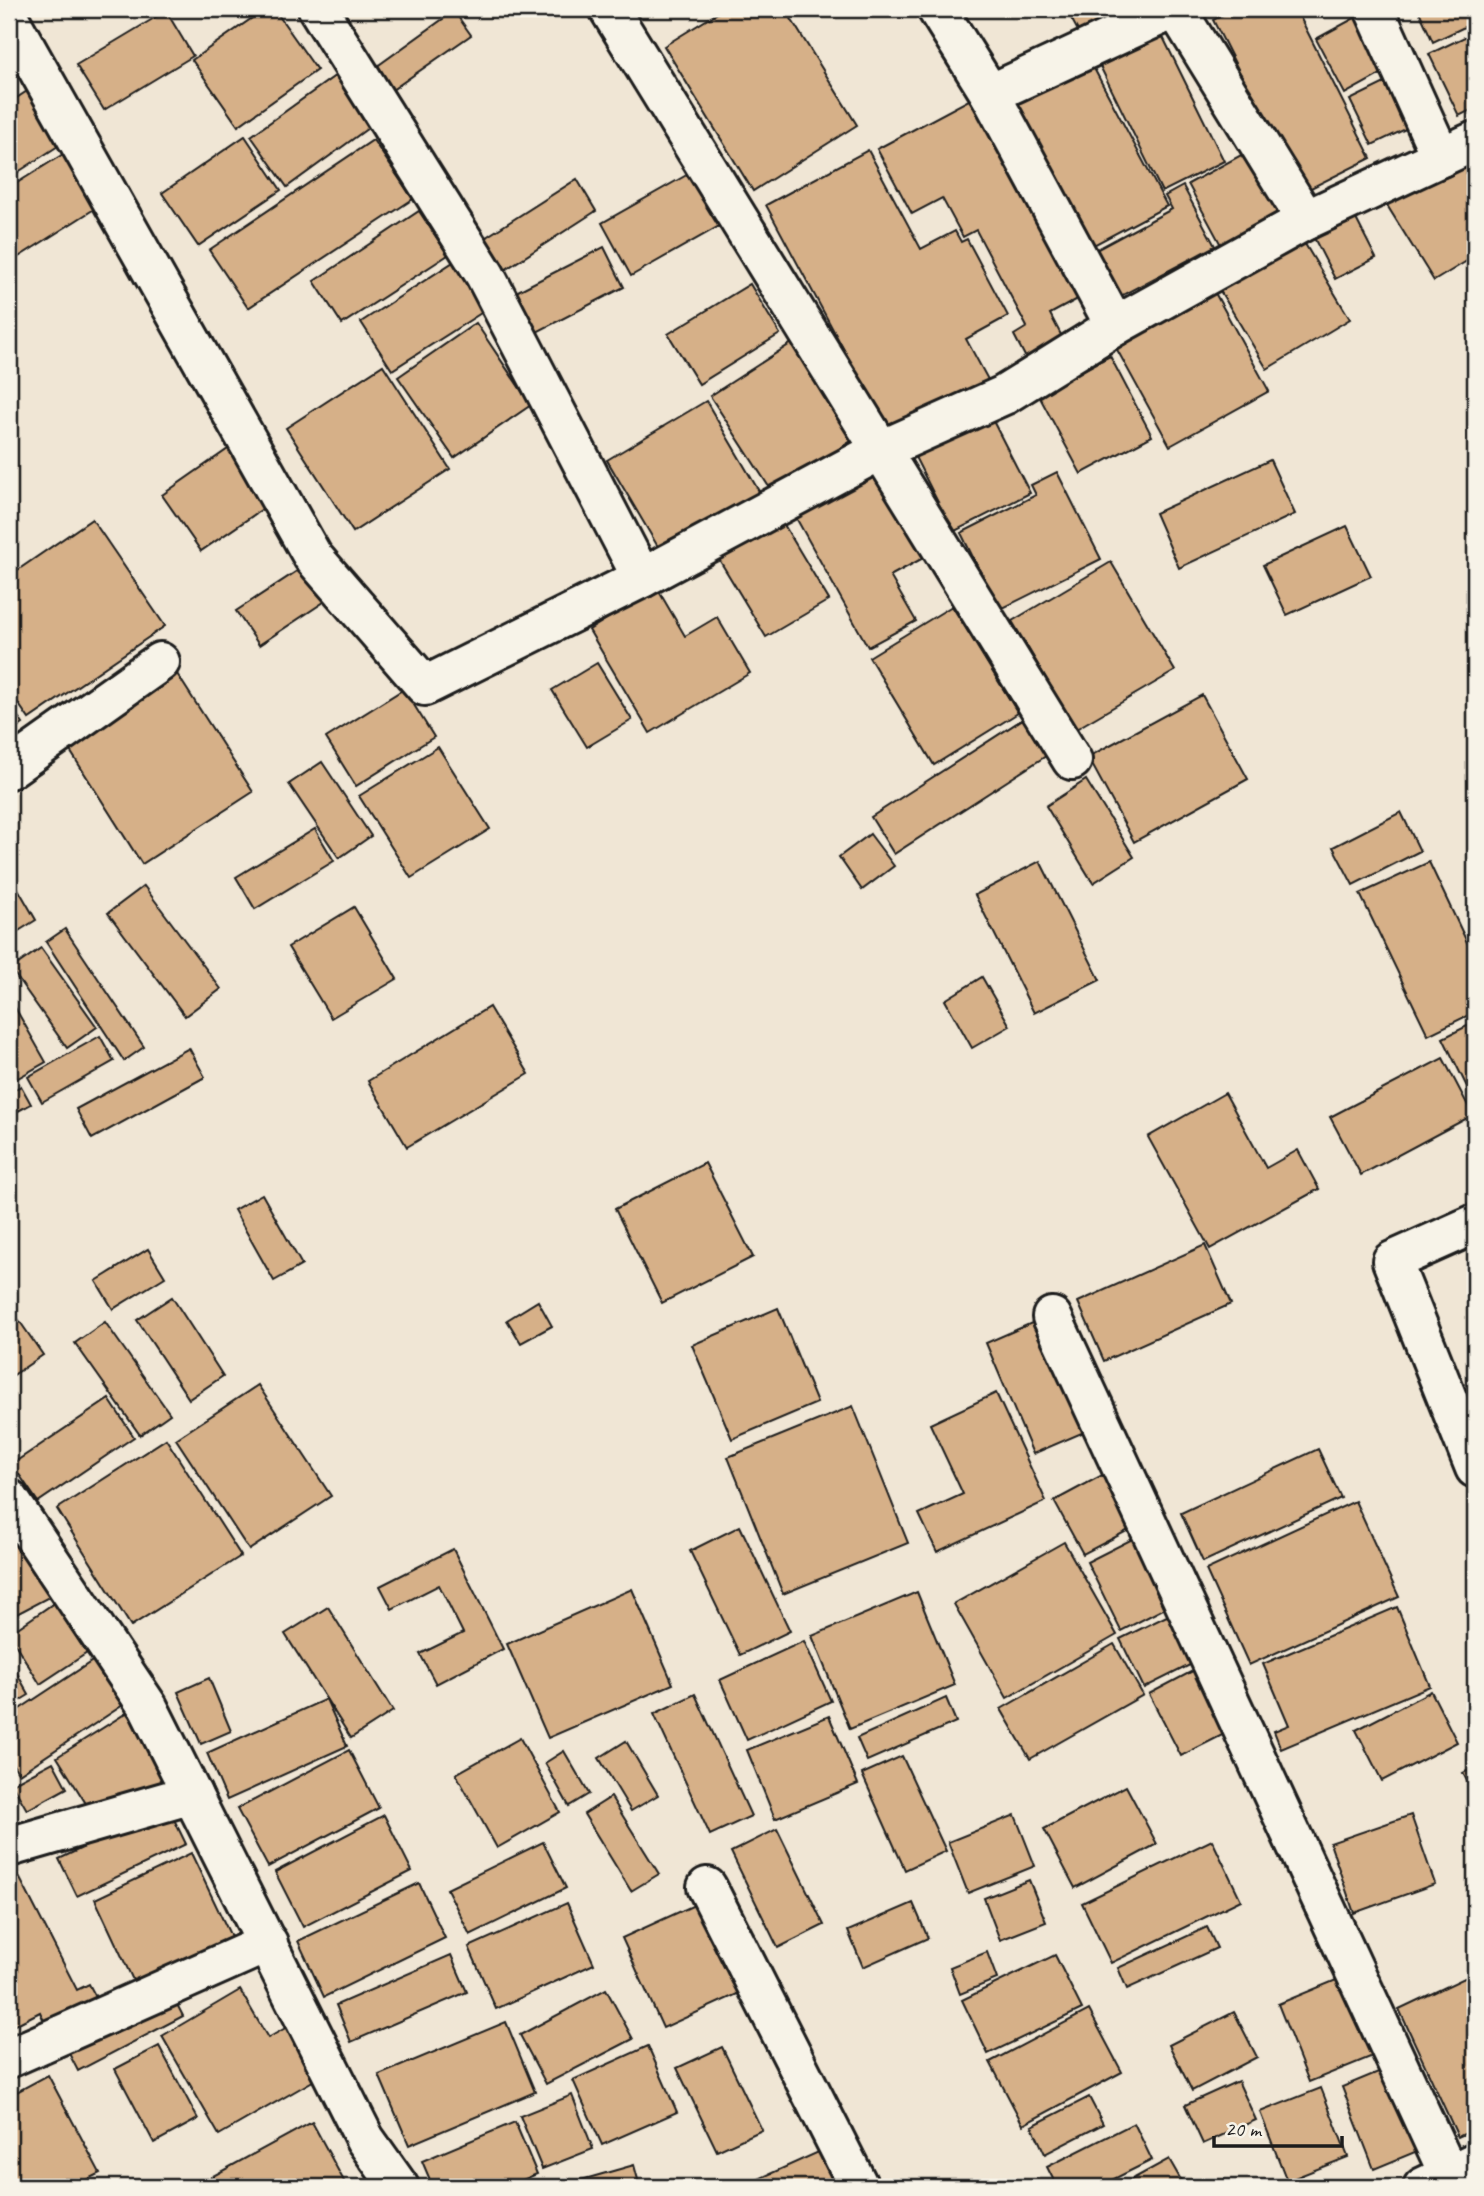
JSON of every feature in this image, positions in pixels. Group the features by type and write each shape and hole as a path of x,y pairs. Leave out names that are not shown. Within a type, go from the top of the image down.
{"street":[{"path":"318,9 485,275 642,578"},
{"path":"609,9 1072,760"},
{"path":"937,9 990,94 1115,326"},
{"path":"990,94 1175,9 1306,220"},
{"path":"1374,9 1441,158"},
{"path":"9,18 313,557 425,686 642,578 881,450 1004,395 1115,326 1306,220 1475,141"},
{"path":"9,769 160,662"},
{"path":"1475,1224 1392,1261 1475,1468"},
{"path":"1052,1317 1449,2175"},
{"path":"9,1499 148,1707 365,2139 399,2187"},
{"path":"9,1847 192,1794"},
{"path":"706,1887 859,2187"},
{"path":"9,2058 268,1943"}],"building":[{"path":"265,9 274,9 317,70 238,126 192,60"},
{"path":"724,9 785,9 857,125 753,191 664,46"},
{"path":"1066,9 1145,9 1084,42"},
{"path":"1201,9 1217,9 1204,15"},
{"path":"1234,9 1296,9 1371,158 1301,193 1213,20"},
{"path":"1371,9 1412,57 1345,94 1316,39"},
{"path":"1418,9 1475,9 1475,22 1433,42"},
{"path":"166,11 193,56 104,110 76,65"},
{"path":"454,11 471,35 392,90 376,67"},
{"path":"1159,29 1224,161 1162,192 1097,60"},
{"path":"1475,32 1475,108 1459,116 1429,54"},
{"path":"1089,59 1167,206 1090,247 1012,100"},
{"path":"1407,72 1429,118 1372,145 1350,100"},
{"path":"339,73 375,123 287,187 251,136"},
{"path":"47,78 81,131 9,178 9,103"},
{"path":"980,94 1087,294 1050,314 1068,348 1031,368 1014,335 1027,327 976,230 963,237 942,198 912,214 877,149"},
{"path":"245,136 281,190 198,246 162,193"},
{"path":"373,140 413,199 248,308 209,250"},
{"path":"84,141 118,194 9,263 9,188"},
{"path":"1254,148 1287,209 1221,245 1188,184"},
{"path":"868,150 921,249 955,231 961,242 967,239 1008,316 966,339 992,387 893,441 766,205"},
{"path":"1460,155 1475,181 1475,256 1434,281 1385,202"},
{"path":"699,168 728,221 631,276 602,223"},
{"path":"577,179 596,211 503,271 483,239"},
{"path":"1183,186 1215,246 1119,297 1094,251 1172,209 1165,196"},
{"path":"419,211 448,255 342,324 314,281"},
{"path":"1352,211 1376,258 1335,279 1311,232"},
{"path":"1302,239 1350,319 1267,369 1219,289"},
{"path":"604,247 624,287 535,333 514,293"},
{"path":"461,257 492,306 392,370 361,322"},
{"path":"750,284 780,334 699,384 668,334"},
{"path":"1214,291 1269,391 1170,446 1115,346"},
{"path":"476,323 531,405 454,458 398,377"},
{"path":"795,341 857,437 773,493 710,396"},
{"path":"1110,356 1152,436 1081,474 1038,394"},
{"path":"383,365 450,469 353,532 286,428"},
{"path":"706,401 760,493 661,552 607,460"},
{"path":"992,419 1030,493 953,532 915,457"},
{"path":"241,440 280,497 201,551 162,495"},
{"path":"1270,460 1295,514 1179,568 1155,513"},
{"path":"877,471 925,557 890,576 916,621 868,647 795,516"},
{"path":"1057,472 1101,559 999,610 961,533 1036,495 1031,485"},
{"path":"780,518 829,600 766,637 717,556"},
{"path":"92,519 165,626 29,719 9,690 9,576"},
{"path":"1347,526 1371,576 1287,615 1263,565"},
{"path":"323,554 345,588 259,645 236,611"},
{"path":"1111,562 1175,671 1076,729 1012,621"},
{"path":"657,588 685,636 717,617 750,673 650,733 589,630"},
{"path":"952,606 1018,713 934,765 869,657"},
{"path":"597,663 632,720 587,747 552,690"},
{"path":"172,666 253,792 142,864 62,738"},
{"path":"404,689 434,737 356,786 326,738"},
{"path":"1202,695 1248,779 1134,842 1088,757"},
{"path":"9,703 23,724 9,734"},
{"path":"1026,717 1049,754 894,854 871,817"},
{"path":"438,747 490,829 411,878 359,796"},
{"path":"322,762 371,836 339,858 289,784"},
{"path":"1086,780 1134,857 1093,883 1046,806"},
{"path":"1401,812 1420,851 1353,885 1333,847"},
{"path":"315,829 334,861 255,909 236,877"},
{"path":"870,834 894,866 862,890 839,857"},
{"path":"1040,861 1100,980 1034,1013 975,895"},
{"path":"1429,862 1475,959 1475,1012 1428,1035 1360,894"},
{"path":"9,873 36,920 9,937"},
{"path":"144,886 221,989 185,1016 108,913"},
{"path":"354,907 397,979 331,1018 288,947"},
{"path":"65,929 144,1047 124,1061 46,942"},
{"path":"41,948 97,1027 67,1048 11,969"},
{"path":"982,977 1010,1026 972,1048 945,1000"},
{"path":"9,997 46,1062 9,1083"},
{"path":"489,1007 529,1074 407,1147 368,1081"},
{"path":"1475,1022 1475,1094 1471,1095 1443,1038"},
{"path":"100,1036 114,1061 42,1102 28,1077"},
{"path":"189,1048 205,1077 92,1139 76,1109"},
{"path":"1443,1058 1473,1115 1361,1175 1330,1117"},
{"path":"21,1086 31,1104 9,1116 9,1093"},
{"path":"1225,1093 1266,1168 1298,1150 1319,1189 1210,1249 1148,1137"},
{"path":"705,1163 753,1257 662,1303 615,1209"},
{"path":"262,1194 302,1265 274,1281 234,1210"},
{"path":"1205,1245 1231,1304 1104,1361 1078,1302"},
{"path":"148,1249 165,1277 113,1309 96,1281"},
{"path":"172,1297 223,1376 189,1399 137,1320"},
{"path":"538,1301 552,1326 521,1343 507,1320"},
{"path":"778,1308 817,1403 732,1439 692,1345"},
{"path":"1064,1309 1112,1420 1033,1454 986,1343"},
{"path":"16,1316 43,1355 9,1378 9,1321"},
{"path":"105,1322 170,1414 140,1435 75,1343"},
{"path":"258,1385 331,1496 249,1550 176,1439"},
{"path":"996,1393 1046,1501 937,1552 919,1514 963,1494 930,1424"},
{"path":"109,1399 134,1437 38,1502 12,1464"},
{"path":"853,1406 908,1543 783,1594 728,1457"},
{"path":"166,1439 241,1556 131,1626 57,1509"},
{"path":"1318,1449 1341,1498 1203,1562 1181,1513"},
{"path":"1119,1466 1148,1520 1083,1554 1054,1501"},
{"path":"1355,1501 1399,1597 1249,1665 1206,1570"},
{"path":"1160,1525 1194,1593 1121,1631 1087,1562"},
{"path":"740,1526 790,1631 740,1655 690,1551"},
{"path":"9,1532 51,1596 9,1618"},
{"path":"1064,1542 1117,1635 1007,1698 954,1604"},
{"path":"453,1549 503,1649 436,1684 420,1654 463,1633 439,1585 392,1609 380,1586"},
{"path":"632,1589 673,1684 548,1738 507,1644"},
{"path":"917,1592 955,1685 850,1729 812,1636"},
{"path":"54,1603 87,1653 40,1684 9,1634"},
{"path":"1193,1603 1216,1652 1144,1688 1120,1639"},
{"path":"328,1607 393,1711 351,1738 285,1634"},
{"path":"1397,1607 1430,1686 1281,1749 1274,1731 1289,1725 1263,1664"},
{"path":"804,1641 831,1701 747,1740 720,1680"},
{"path":"1114,1644 1143,1695 1030,1759 1001,1709"},
{"path":"1221,1656 1254,1719 1181,1756 1149,1694"},
{"path":"9,1659 29,1695 9,1707"},
{"path":"94,1660 123,1705 19,1774 9,1758 9,1716"},
{"path":"209,1678 231,1731 201,1744 178,1692"},
{"path":"1431,1691 1457,1742 1382,1781 1356,1730"},
{"path":"695,1694 751,1816 710,1835 654,1714"},
{"path":"946,1698 956,1722 867,1761 857,1738"},
{"path":"326,1699 347,1746 227,1800 207,1753"},
{"path":"128,1712 171,1781 100,1826 57,1757"},
{"path":"829,1716 858,1784 775,1819 747,1750"},
{"path":"520,1738 560,1812 497,1848 456,1774"},
{"path":"626,1741 658,1795 631,1811 599,1758"},
{"path":"349,1750 379,1808 268,1867 237,1809"},
{"path":"564,1751 589,1794 569,1806 545,1763"},
{"path":"902,1756 946,1851 905,1870 862,1774"},
{"path":"53,1762 67,1788 27,1810 12,1784"},
{"path":"1475,1767 1475,1797 1463,1773"},
{"path":"1126,1786 1157,1844 1075,1888 1044,1829"},
{"path":"611,1797 659,1874 631,1891 584,1814"},
{"path":"168,1807 186,1844 77,1896 59,1859"},
{"path":"384,1815 412,1871 303,1927 275,1872"},
{"path":"1015,1815 1035,1866 968,1893 948,1842"},
{"path":"1411,1815 1435,1884 1354,1913 1330,1843"},
{"path":"777,1829 824,1925 778,1948 731,1852"},
{"path":"1212,1840 1241,1900 1111,1963 1082,1903"},
{"path":"543,1842 566,1888 470,1935 447,1889"},
{"path":"191,1853 235,1945 138,1991 95,1899"},
{"path":"9,1857 77,1990 89,1984 98,2001 47,2028 40,2012 9,2028"},
{"path":"1029,1880 1046,1922 1000,1940 984,1898"},
{"path":"419,1883 445,1938 324,1997 298,1941"},
{"path":"714,1896 755,1986 663,2028 622,1938"},
{"path":"567,1903 594,1964 496,2009 469,1947"},
{"path":"913,1903 928,1938 863,1967 848,1931"},
{"path":"1207,1927 1217,1948 1127,1989 1118,1968"},
{"path":"987,1952 997,1979 960,1994 950,1967"},
{"path":"451,1955 467,1992 351,2042 336,2005"},
{"path":"1055,1955 1082,2009 988,2054 962,2000"},
{"path":"1475,1973 1475,2129 1458,2137 1399,2009"},
{"path":"1341,1978 1373,2056 1309,2082 1278,2004"},
{"path":"165,1981 183,2016 78,2071 60,2036"},
{"path":"606,1989 633,2039 546,2084 520,2035"},
{"path":"240,1990 268,2038 289,2026 318,2078 219,2135 162,2036"},
{"path":"1089,2010 1122,2072 1023,2125 990,2062"},
{"path":"1234,2012 1257,2057 1192,2091 1169,2045"},
{"path":"506,2022 535,2092 409,2145 379,2075"},
{"path":"159,2046 198,2119 154,2143 115,2069"},
{"path":"648,2046 677,2112 602,2145 573,2080"},
{"path":"722,2047 762,2130 717,2151 677,2068"},
{"path":"1400,2063 1432,2145 1374,2169 1342,2087"},
{"path":"48,2075 100,2173 72,2187 9,2187 9,2096"},
{"path":"1238,2081 1256,2120 1203,2144 1185,2105"},
{"path":"1321,2088 1348,2157 1287,2181 1260,2112"},
{"path":"572,2095 593,2149 542,2169 520,2116"},
{"path":"1089,2097 1103,2124 1045,2154 1032,2126"},
{"path":"312,2122 345,2183 337,2187 193,2187"},
{"path":"515,2122 537,2174 506,2187 433,2187 422,2161"},
{"path":"1134,2123 1152,2160 1098,2187 1057,2187 1047,2167"},
{"path":"823,2150 839,2187 741,2187"},
{"path":"1169,2159 1185,2187 1118,2187"},
{"path":"634,2165 640,2187 564,2185"}]}
